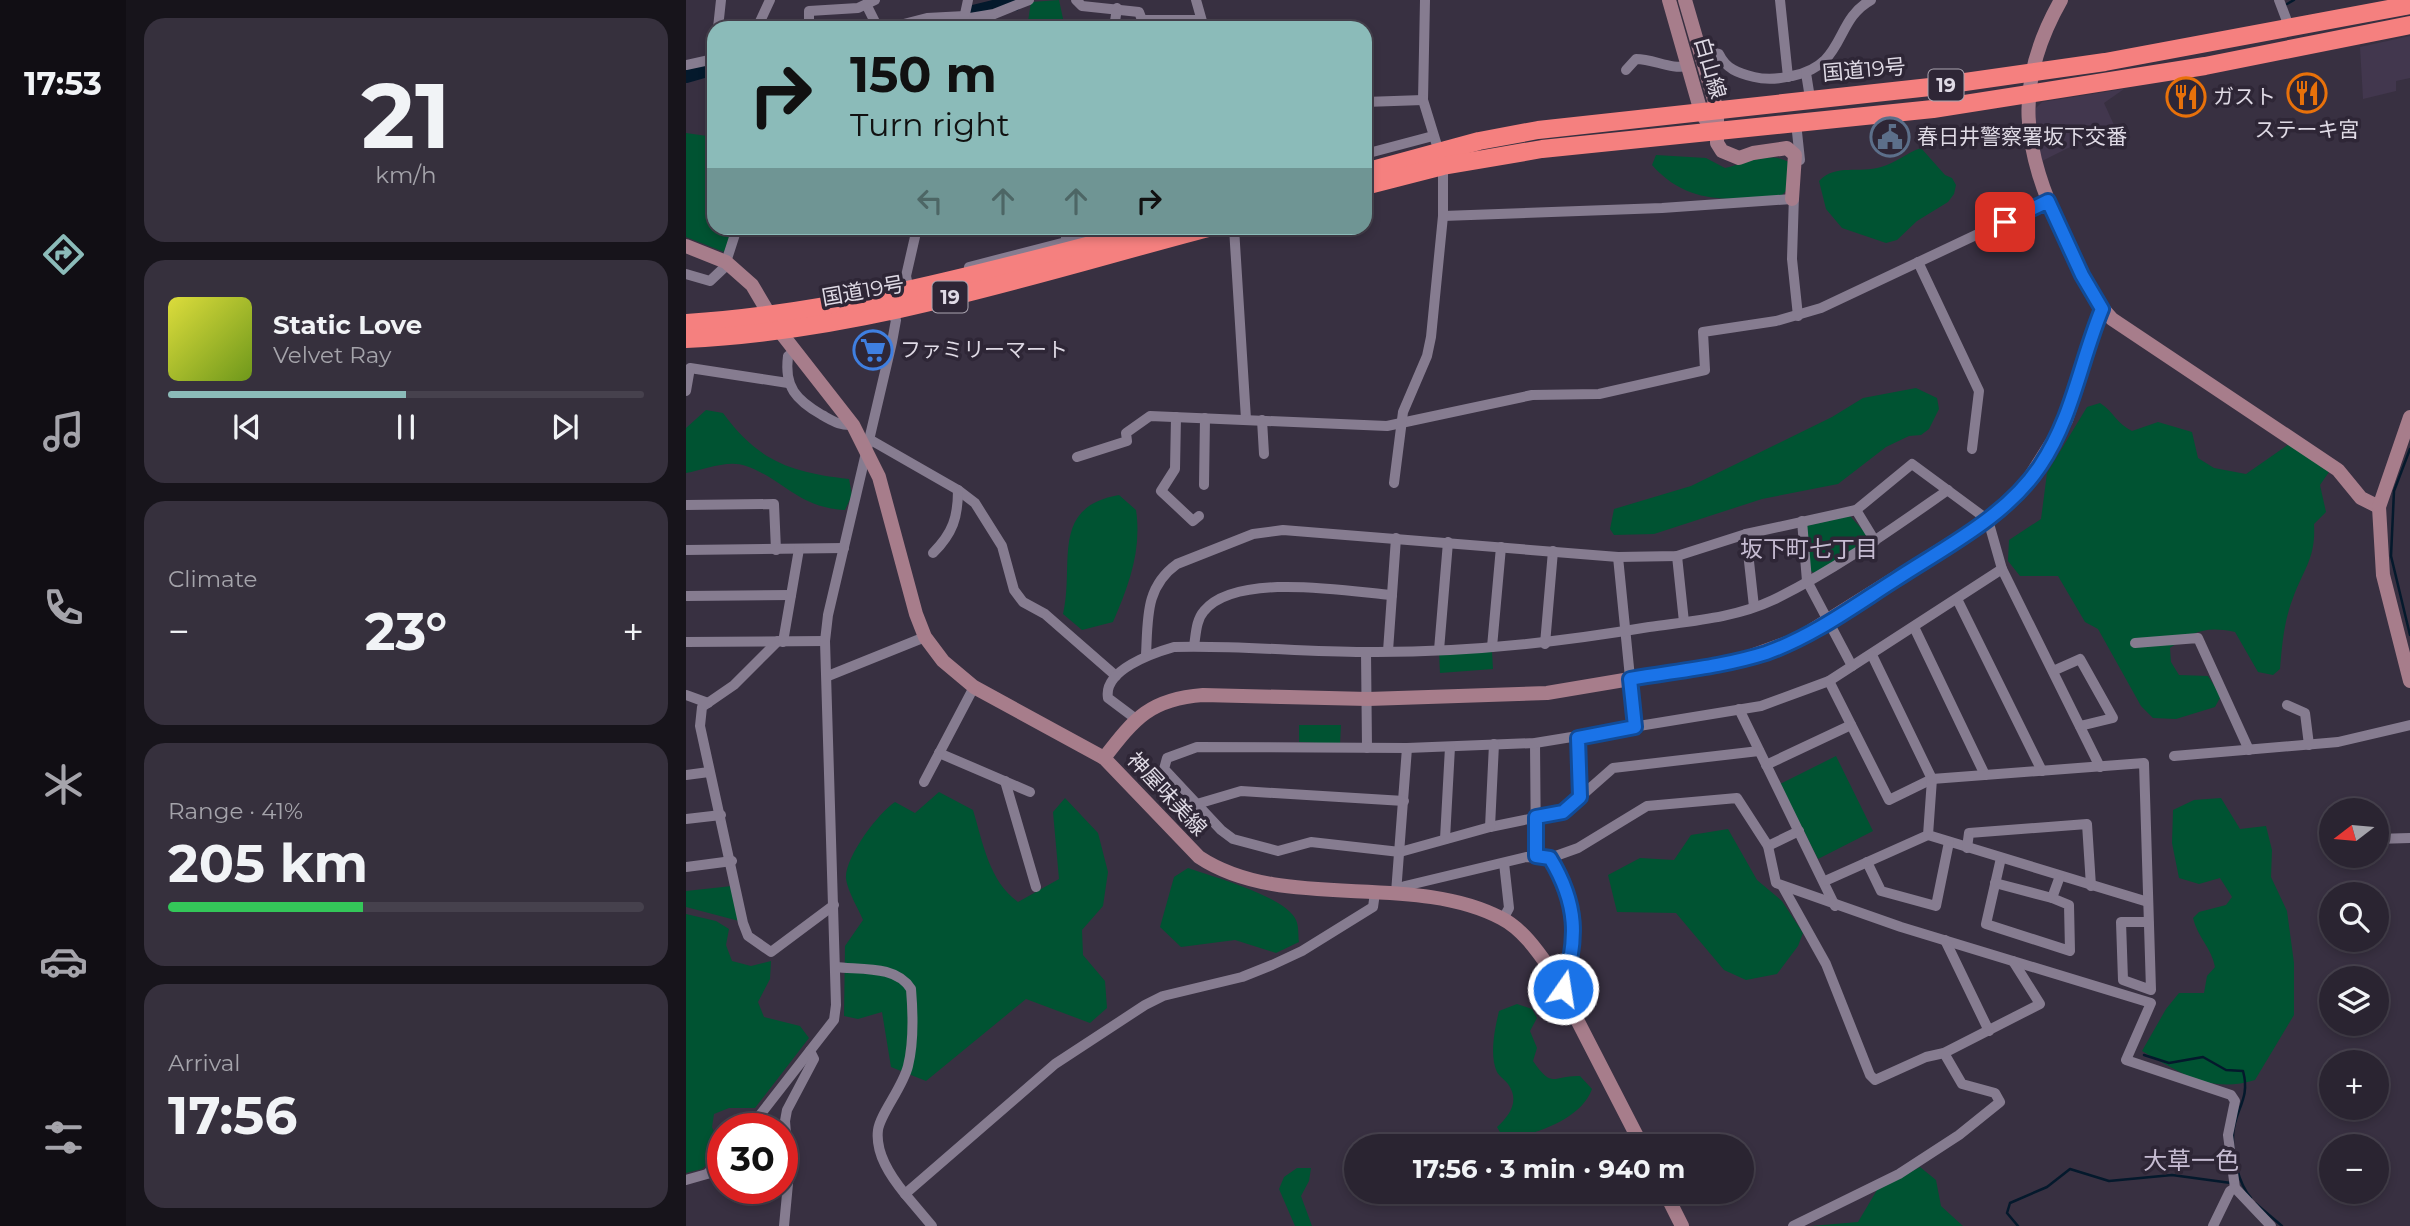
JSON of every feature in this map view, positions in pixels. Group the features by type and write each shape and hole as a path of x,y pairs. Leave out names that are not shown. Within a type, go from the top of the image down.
{"highway":[{"name":"国道19号","path":"1372,170 1438,152 1538,131 1810,98 1930,87 2290,29 2410,5"},
{"name":"国道19号","path":"1372,183 1438,152 1542,149 1714,133 1824,118 1933,109 2205,66 2410,25"},
{"name":"国道19号","path":"774,323 1123,235"},
{"name":"国道19号","path":"686,323 694,335 774,323 893,315 1182,235"}],"street":[{"path":"719,21 721,0"},
{"path":"760,21 770,0"},
{"path":"964,21 968,0"},
{"path":"915,21 927,18 964,21 994,14 1029,0"},
{"path":"1076,0 1082,6 1139,12 1142,20 1157,21"},
{"path":"1196,0 1202,21"},
{"path":"1394,483 1401,422 1431,337 1443,216 1438,152 1423,100 1425,0"},
{"name":"白山線","path":"1669,0 1688,66 1709,111"},
{"name":"白山線","path":"1685,0 1714,133 1722,151 1731,158 1787,148 1795,155 1792,199"},
{"path":"1780,0 1788,77"},
{"path":"1714,52 1738,73 1767,79 1806,73 1825,64 1856,14 1871,0"},
{"path":"2062,0 2042,38 2032,72 2028,93 2030,148 2048,201 2082,275 2102,309 2112,319 2338,470 2361,498 2379,508"},
{"path":"2279,0 2290,29"},
{"path":"809,21 809,11 871,3 876,21"},
{"path":"1115,21 1117,8"},
{"path":"1626,70 1636,59 1650,59 1678,68 1688,66"},
{"path":"686,65 707,60"},
{"path":"1806,73 1810,98"},
{"path":"1372,103 1423,100"},
{"path":"1797,132 1801,166 1798,189 1792,199 1791,259 1798,316"},
{"path":"1372,154 1438,152"},
{"path":"1443,216 1662,208 1792,199"},
{"path":"1077,457 1098,448 1127,441 1126,433 1150,415 1367,427 1532,395 1599,394 1705,370 1703,332 1798,316 2048,201"},
{"path":"687,276 710,281 727,263 735,235"},
{"path":"916,235 909,287 1093,235"},
{"path":"1066,235 1066,242"},
{"path":"1234,235 1246,419"},
{"path":"686,246 727,263"},
{"path":"1918,262 1979,391 1972,449"},
{"name":"神屋味美線","path":"727,263 752,285 774,323 868,444 905,581 925,637 943,661 974,687 1104,758 1190,848 1216,869 1259,882 1396,893 1464,904 1503,919 1537,950 1563,989 1636,1134"},
{"path":"1104,758 1136,719 1158,704 1188,696 1368,699 1512,696 1737,661 1768,652 1830,622 1988,520 2022,490 2057,438 2072,404 2102,309"},
{"path":"686,315 697,314 694,335"},
{"path":"762,1113 834,1020 834,905 825,641 893,315"},
{"path":"795,351 788,356 786,375 798,402 842,426 853,425"},
{"path":"686,391 690,368 788,383"},
{"path":"1176,417 1175,469 1161,491 1193,521 1199,516"},
{"path":"2410,417 2379,508 2383,575 2410,681"},
{"path":"1204,485 1205,418"},
{"path":"1262,420 1264,454"},
{"path":"868,444 958,490 975,503 1002,546 1014,590 1023,601 1045,614 1116,676"},
{"path":"1146,655 1149,599 1161,578 1177,564 1268,530 1618,557 1676,556 1746,534 1856,510 1912,464 1988,520 2002,569 2100,767"},
{"path":"933,553 947,540 955,526 958,490"},
{"path":"1136,719 1108,698 1108,686 1116,676 1146,655 1174,647 1366,652 1492,648 1545,644 1684,622 1754,607 1807,581 1875,541 1948,490"},
{"path":"686,505 774,503 776,550"},
{"path":"1856,510 1875,541"},
{"path":"1802,521 1807,581 1852,666"},
{"path":"1746,534 1754,607"},
{"path":"1388,651 1396,538"},
{"path":"1439,650 1448,542"},
{"path":"1492,648 1501,547"},
{"path":"686,550 844,548"},
{"path":"799,550 780,641 734,685 702,707 700,726 748,936 771,952 834,905"},
{"path":"1545,644 1553,551"},
{"path":"1676,556 1684,622"},
{"path":"1618,557 1635,727"},
{"path":"1759,751 1613,768 1563,812 1490,827 1400,852 1311,842 1278,851 1252,845 1221,830 1164,769 1167,758 1197,747 1235,745 1407,748 1535,743 1578,738 1788,699 1829,681 2002,569"},
{"path":"1195,646 1202,612 1212,603 1246,590 1272,586 1392,595"},
{"path":"686,596 791,595"},
{"path":"1957,599 2042,771"},
{"path":"1914,627 1985,775"},
{"path":"828,676 925,637"},
{"path":"2135,643 2198,638 2249,750"},
{"path":"686,642 825,641"},
{"path":"1366,652 1367,748"},
{"path":"1872,654 1932,779 1928,835"},
{"path":"2053,671 2080,659 2112,718 2080,726"},
{"path":"1829,681 1889,800 1932,779 2144,763 2148,902 2149,922 2151,990 2123,980 2121,922 2149,922"},
{"path":"924,782 974,687"},
{"path":"686,695 708,703"},
{"path":"2287,705 2305,713 2309,745"},
{"path":"1739,709 1835,906"},
{"path":"1766,765 1851,725"},
{"path":"2174,756 2338,742 2410,725"},
{"path":"686,727 700,726"},
{"path":"1578,738 1580,797"},
{"path":"1535,743 1536,856"},
{"path":"1490,827 1493,744"},
{"path":"1445,839 1450,747"},
{"path":"1396,893 1407,748"},
{"path":"939,753 1030,792"},
{"path":"686,775 709,772"},
{"path":"1005,781 1036,887"},
{"path":"1197,804 1241,791 1404,801"},
{"path":"1396,893 1405,886 1504,863 1536,856 1550,858 1577,848 1647,806 1737,799 1741,801 1768,846 1774,883 1835,906 2151,1003 2126,1060 2231,1095 2235,1101 2228,1135 2235,1188 2271,1226"},
{"path":"686,820 721,815"},
{"path":"1967,848 1969,833 2087,824 2091,886"},
{"path":"1768,846 1799,831"},
{"path":"1825,881 1928,835 2148,902"},
{"path":"2389,839 2410,838"},
{"path":"1867,862 1881,891 1936,906 1949,842"},
{"path":"1550,858 1569,893 1574,918 1571,954 1563,989"},
{"path":"1995,883 2069,905 2070,951 1986,924 1995,883 2001,858"},
{"path":"686,867 732,861"},
{"path":"1503,919 1508,908 1504,863"},
{"path":"2052,898 2060,876"},
{"path":"1783,887 1826,964 1870,1074 1875,1080 1926,1057 1944,1053 2040,1004 2013,961"},
{"path":"905,1194 1055,1064 1144,1004 1163,996 1242,977 1302,951 1373,907 1376,893"},
{"path":"1945,940 1989,1031"},
{"path":"835,967 893,973 905,979 911,989 909,1065 901,1088 878,1129 881,1150 890,1175 932,1226"},
{"path":"784,1226 789,1173 785,1121 787,1110 814,1059 810,1051"},
{"path":"1793,1226 1899,1174 1959,1135 2000,1102 1996,1093 1962,1084 1944,1053"},
{"path":"686,1180 707,1174"},
{"path":"2213,1226 2230,1191 2235,1188"},
{"path":"1671,1204 1682,1226"}],"shaded area":[{"path":"2410,36 2410,78 2396,81 2396,91 2363,99 2360,47"},
{"path":"2124,89 2104,103 2114,125 2040,162 2034,110 2042,102"}],"green space":[{"path":"1059,0 1064,21 1028,21 1031,2"},
{"path":"686,133 707,136 707,235 730,235 724,252 686,237"},
{"path":"1921,148 1945,175 1952,178 1956,185 1954,194 1948,202 1917,221 1897,240 1886,243 1842,228 1826,209 1819,181 1826,176 1833,172 1881,167"},
{"path":"1656,155 1706,158 1725,168 1758,159 1783,159 1790,163 1788,189 1781,196 1745,199 1696,194 1680,188 1652,165"},
{"path":"1916,388 1937,398 1939,409 1929,429 1921,435 1909,436 1886,447 1838,484 1762,499 1654,534 1614,535 1610,529 1614,509 1691,486 1832,417 1863,398"},
{"path":"2100,403 2132,431 2158,422 2192,432 2198,458 2214,468 2246,474 2289,444 2329,472 2320,485 2326,512 2314,524 2311,554 2287,615 2280,669 2273,675 2258,672 2235,632 2201,631 2170,648 2171,662 2179,675 2208,676 2221,696 2215,707 2176,719 2153,718 2141,706 2098,629 2085,622 2058,576 2020,576 2008,561 2009,540 2041,519 2047,473 2087,407"},
{"path":"706,410 723,413 750,443 778,462 810,473 849,479 852,495 845,510 829,508 803,499 760,472 739,464 724,464 686,473 686,428"},
{"path":"1119,495 1136,510 1137,539 1133,567 1113,622 1082,630 1063,614 1069,540 1082,512 1097,502"},
{"path":"1850,516 1869,537 1869,541 1814,573 1811,571 1806,526"},
{"path":"1492,652 1493,669 1440,673 1439,653"},
{"path":"1299,725 1341,725 1340,744 1299,742"},
{"path":"1836,756 1873,831 1818,859 1780,784"},
{"path":"939,792 973,810 994,872 1008,893 1018,902 1059,879 1053,812 1065,798 1098,833 1108,872 1103,906 1082,930 1083,955 1105,981 1107,1008 1090,1023 1026,999 926,1081 891,1067 882,1012 858,1019 844,1016 845,946 863,920 846,879 856,848 888,807 895,802 915,813"},
{"path":"2221,798 2240,829 2266,826 2272,850 2271,877 2287,911 2294,963 2294,1015 2255,1080 2239,1084 2210,1083 2196,1079 2142,1051 2166,1009 2179,993 2204,993 2207,976 2215,967 2193,918 2199,912 2226,905 2232,897 2220,878 2199,884 2179,878 2172,843 2173,810 2194,800"},
{"path":"1728,829 1757,880 1782,901 1803,933 1798,946 1777,974 1746,980 1724,970 1676,913 1617,912 1608,875 1640,858 1674,860 1691,835"},
{"path":"1188,868 1247,888 1278,903 1296,920 1299,942 1276,953 1235,940 1181,947 1160,927 1174,877"},
{"path":"732,886 739,921 686,907 686,891"},
{"path":"686,914 716,921 729,929 726,945 732,961 751,966 771,961 770,979 758,1002 764,1017 800,1026 809,1038 755,1108 729,1108 716,1113 707,1113 707,1164 702,1169 686,1173"},
{"path":"1517,1004 1532,1009 1537,1018 1530,1031 1537,1048 1533,1061 1550,1078 1580,1076 1592,1089 1578,1109 1567,1117 1529,1134 1501,1134 1497,1127 1506,1118 1513,1102 1512,1090 1497,1072 1493,1058 1499,1011"},
{"path":"1920,1167 1936,1180 1941,1206 1963,1226 1811,1226 1858,1222 1877,1190"},
{"path":"1297,1168 1311,1168 1309,1181 1301,1196 1312,1226 1295,1226 1279,1189 1284,1177"}],"waterway":[{"path":"2287,4 2294,0"},
{"path":"969,14 1014,3"},
{"path":"686,75 707,69"},
{"path":"2410,449 2394,491 2391,556 2410,635"},
{"path":"2144,1055 2169,1063 2203,1057 2226,1070 2243,1071 2245,1090 2234,1126 2233,1143 2239,1176 2251,1198"},
{"path":"2018,1226 2007,1213 2010,1203 2047,1187 2070,1169 2109,1181 2172,1175 2231,1183"},
{"path":"2255,1203 2282,1226"}],"place":[{"name":"ステーキ宮","path":"2307,93"},
{"name":"ガスト","path":"2186,97"},
{"name":"春日井警察署坂下交番","path":"1890,137"},
{"name":"ファミリーマート","path":"873,350"}],"district":[{"name":"坂下町七丁目","path":"1809,549"},
{"name":"大草一色","path":"2191,1161"}],"route":[{"path":"1563,989 1571,954 1574,918 1572,905 1563,879 1550,858 1536,856 1536,817 1563,812 1580,797 1578,738 1635,727 1630,679 1737,661 1768,652 1830,622 1988,520 2022,490 2057,438 2079,384 2102,309 2091,293 2048,201 2005,222"}]}
